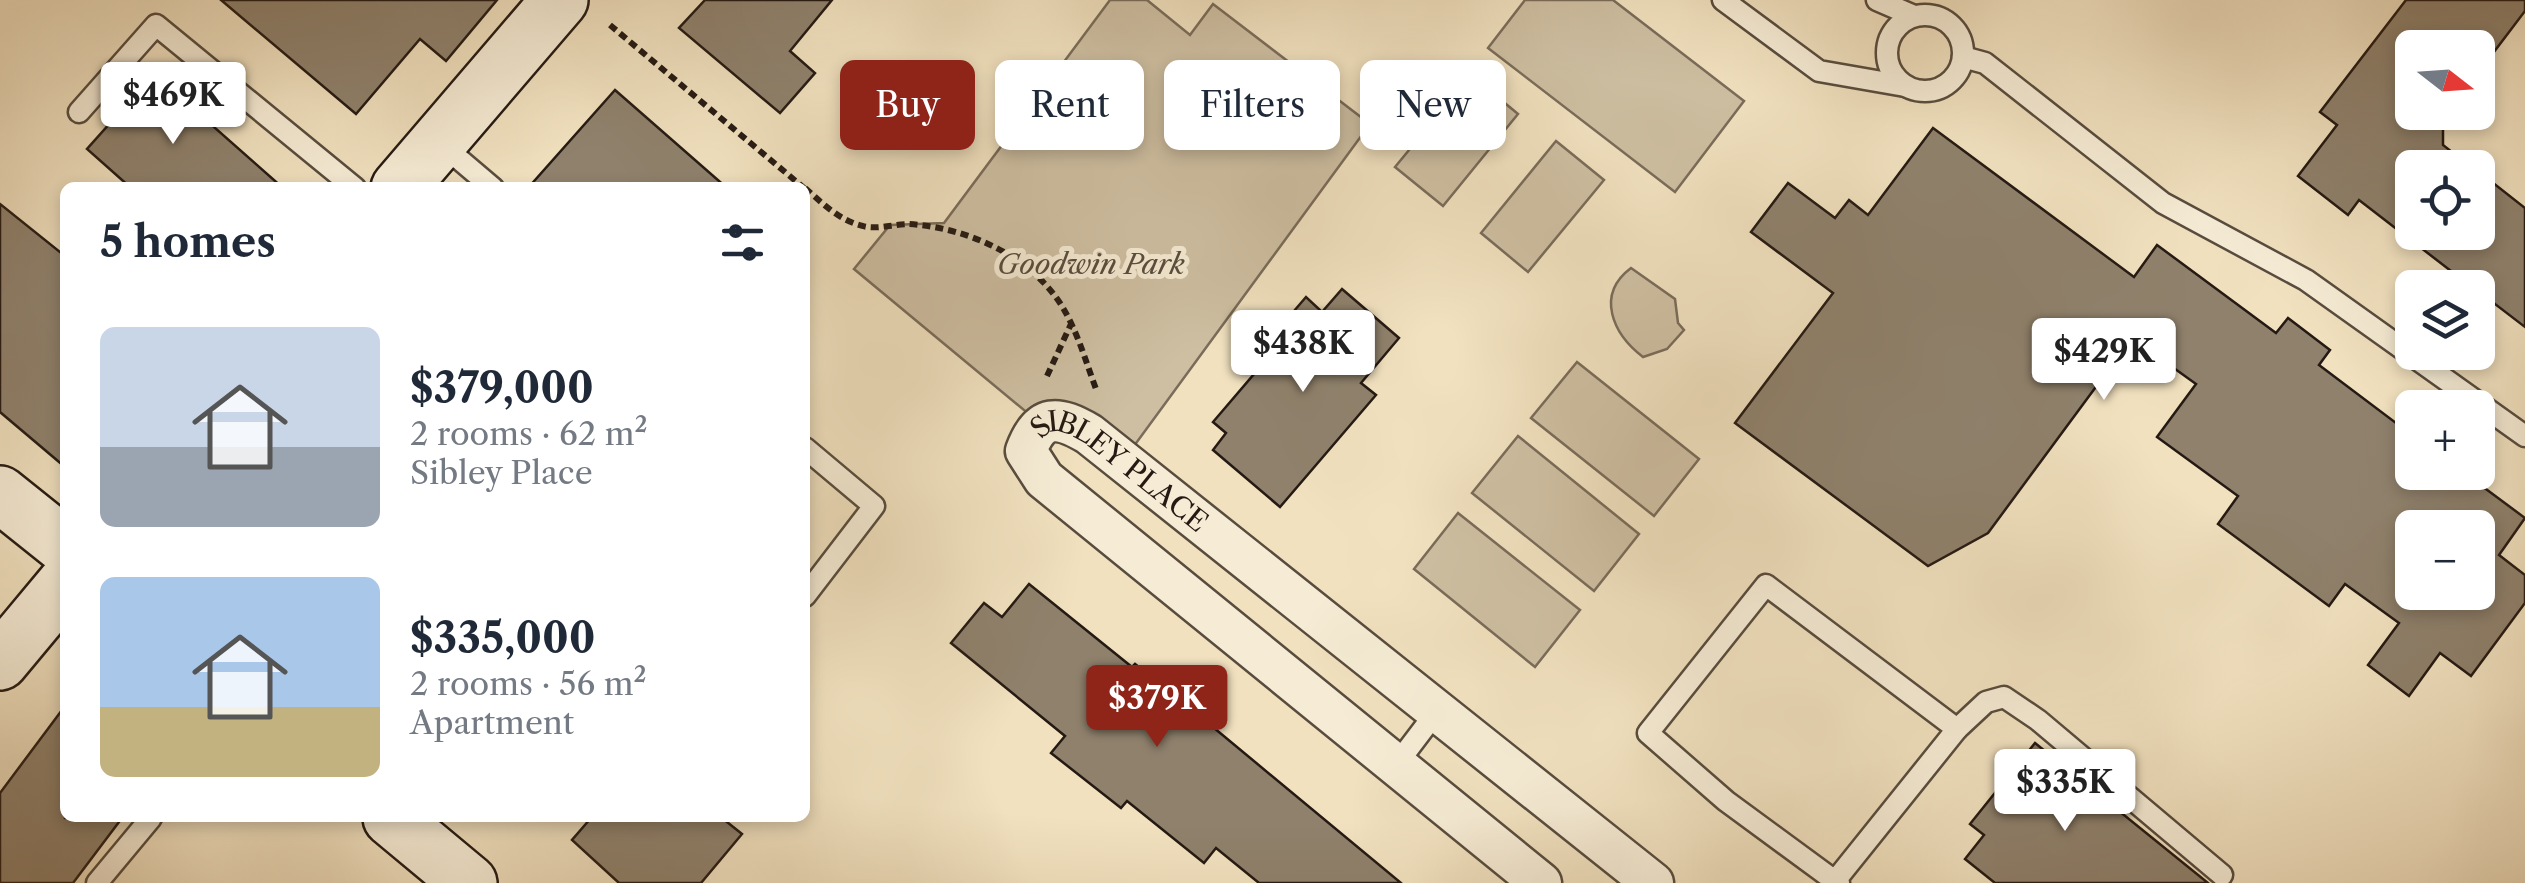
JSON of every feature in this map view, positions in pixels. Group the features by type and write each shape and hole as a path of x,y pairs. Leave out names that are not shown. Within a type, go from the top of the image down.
{"street":[{"path":"404,182 560,0"},
{"name":"SIBLEY PLACE","path":"1542,883 1044,480 1026,451 1033,432 1047,421 1066,421 1090,434 1653,883"},
{"path":"0,494 60,542"},
{"path":"0,662 60,590"},
{"path":"396,822 469,883"}],"lane":[{"path":"1723,0 1819,71 1915,90 1940,89 1958,73 1963,56 1960,36 1951,25 1924,10 1877,0"},
{"path":"1904,86 1889,67 1888,42 1902,22 1924,10"},
{"path":"80,112 156,24 348,182"},
{"path":"1963,56 1985,63 2163,204 2306,280 2525,436"},
{"path":"438,142 486,182"},
{"path":"810,452 874,506 810,589"},
{"path":"1957,729 1766,585 1648,733 1726,801 1837,882 1957,729 1986,702 2004,697 2038,720 2222,875"},
{"path":"1396,766 1438,711"},
{"path":"97,883 148,822"}],"path":[{"path":"610,25 797,182"},
{"path":"810,193 834,212 864,227 910,224 958,234 1003,250 1040,279 1072,324 1097,390"},
{"path":"1047,376 1072,324"}],"green space":[{"name":"Goodwin Park","path":"1110,0 1147,0 1190,35 1213,4 1286,60 1164,60 1164,150 1340,150 1340,101 1360,116 1360,138 1123,461 1042,425 854,269 890,225 944,223 998,150 1144,150 1144,60 1065,60"},
{"path":"1525,0 1613,0 1744,101 1675,192 1488,48"},
{"path":"1506,104 1518,114 1506,129"},
{"path":"1556,141 1604,180 1528,272 1481,233"},
{"path":"1409,150 1489,150 1443,206 1395,167"},
{"path":"1631,268 1675,299 1678,323 1684,330 1667,349 1643,357 1623,337 1612,314 1613,290"},
{"path":"1577,362 1699,459 1654,516 1531,418"},
{"path":"1518,436 1639,534 1594,591 1472,493"},
{"path":"1458,513 1580,610 1535,667 1414,569"}],"building":[{"path":"221,0 497,0 446,61 420,39 356,114"},
{"path":"705,0 832,0 790,51 815,73 780,113 679,28"},
{"path":"2406,0 2525,0 2525,11 2495,51 2495,30 2395,30 2395,130 2443,130 2443,145 2449,150 2395,150 2395,228 2359,200 2348,215 2298,176 2337,125 2320,112"},
{"path":"154,74 276,182 124,182 87,149"},
{"path":"615,90 720,182 533,182"},
{"path":"1933,128 2134,277 2157,245 2276,333 2288,318 2330,350 2319,365 2395,422 2395,490 2487,490 2525,518 2499,555 2525,575 2525,603 2471,676 2440,653 2409,696 2368,665 2399,623 2345,584 2329,606 2218,524 2238,496 2157,437 2196,384 2132,338 1988,533 1928,566 1735,423 1833,293 1751,232 1788,183 1835,218 1849,200 1868,215"},
{"path":"2495,184 2525,208 2525,327 2495,304 2495,270 2450,270 2424,250 2495,250"},
{"path":"0,204 60,252 60,463 0,412"},
{"path":"1342,289 1399,338 1361,383 1376,395 1280,507 1213,450 1226,433 1213,422 1290,332 1282,325 1306,297 1322,312"},
{"path":"1029,584 1196,713 1401,883 1259,883 1216,848 1204,863 1127,801 1121,808 1051,753 1065,736 951,643 984,603 1002,617"},
{"path":"60,713 60,822 119,822 73,883 0,883 0,793"},
{"path":"2035,743 2208,883 1995,883 1965,859 1984,835 1970,824"},
{"path":"588,822 727,822 742,834 701,883 619,883 572,840"}]}
